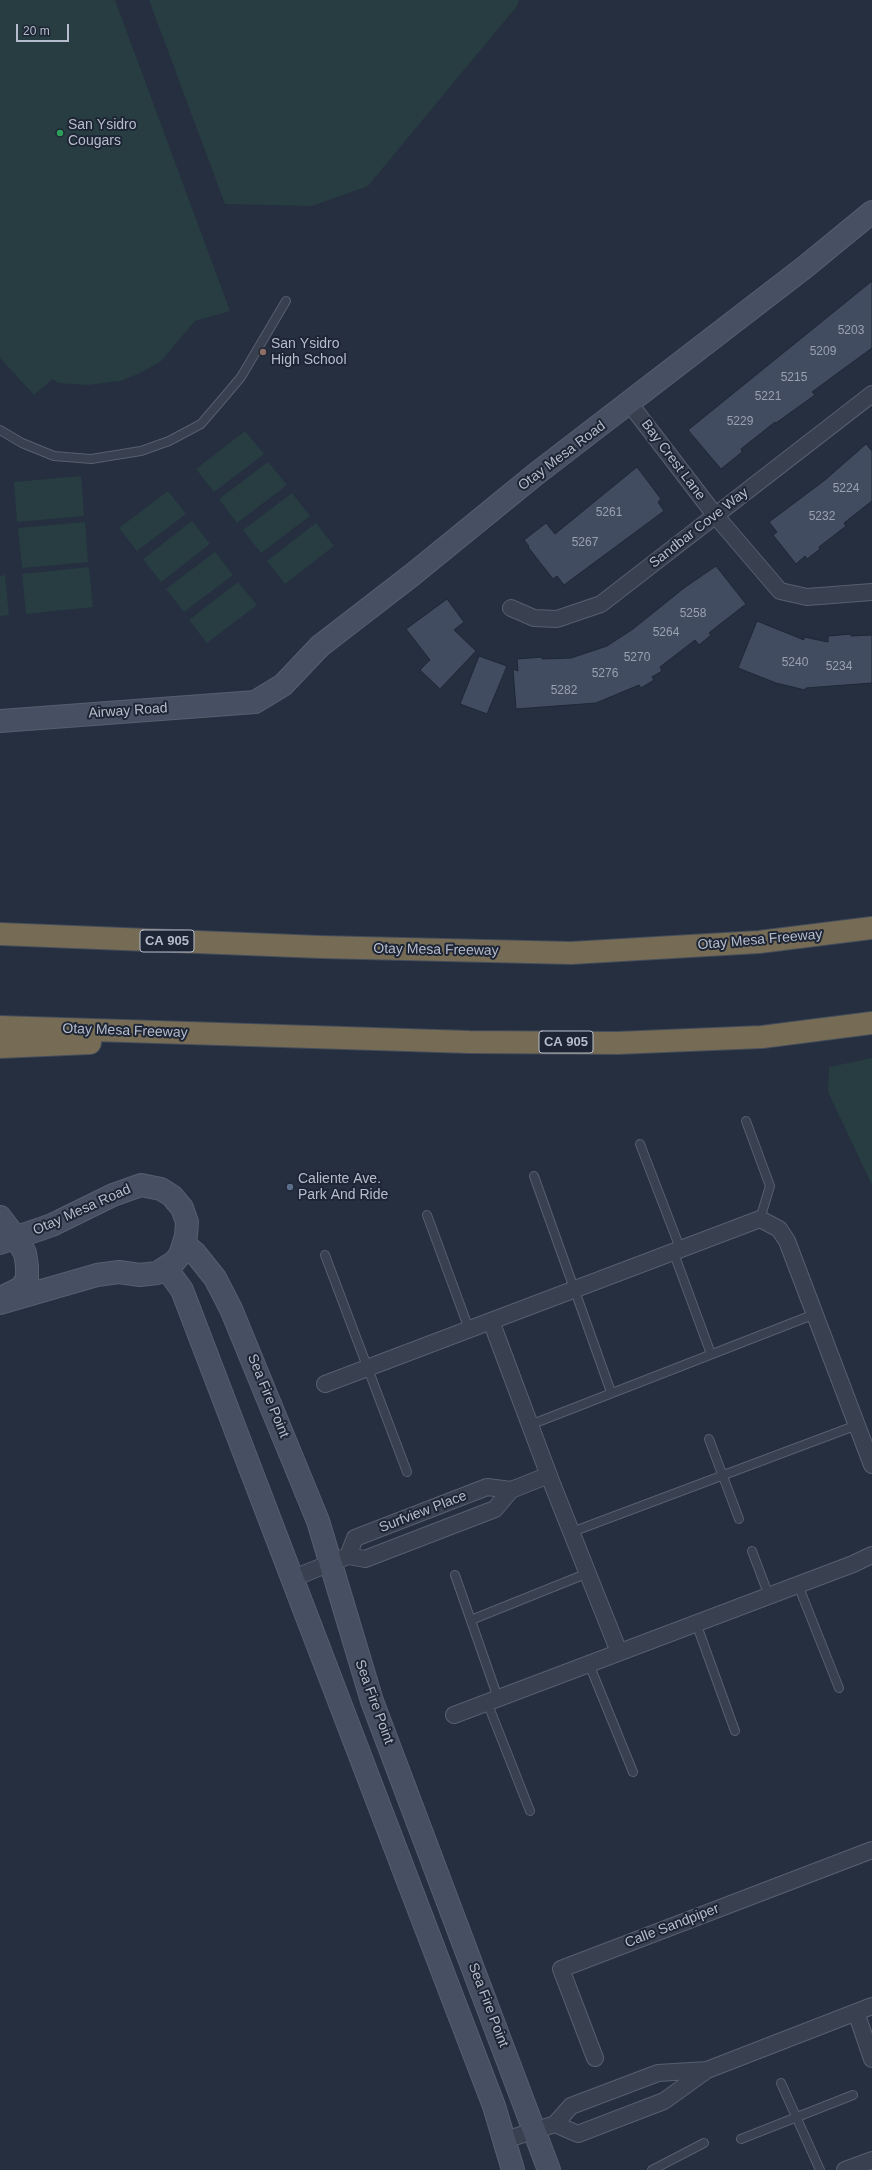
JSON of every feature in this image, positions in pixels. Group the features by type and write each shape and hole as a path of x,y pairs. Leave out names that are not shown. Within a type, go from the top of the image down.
{"highway":[{"name":"Otay Mesa Freeway","path":"5,932 320,947 571,953 759,942 872,928"},
{"name":"Otay Mesa Freeway","path":"0,1027 469,1042 617,1043 762,1037 872,1023"},
{"path":"0,1047 259,1036"}],"street":[{"name":"Otay Mesa Road","path":"255,702 283,685 320,646 412,575 536,474 630,404 872,212"},
{"name":"Sandbar Cove Way","path":"511,608 534,618 557,619 602,604 872,394"},
{"name":"Bay Crest Lane","path":"630,404 715,515 780,591 807,597 872,592"},
{"name":"Airway Road","path":"0,721 255,702"},
{"name":"Otay Mesa Road","path":"0,1303 97,1275 119,1272 150,1274 166,1268 180,1255 184,1244 186,1222 182,1208 172,1196 161,1189 141,1185 113,1194 52,1225 8,1240"},
{"path":"0,1217 8,1240 24,1253 27,1266 26,1280 21,1288 0,1298"},
{"path":"325,1384 760,1219 779,1229 787,1241 872,1465"},
{"name":"Sea Fire Point","path":"184,1244 195,1253 215,1278 231,1309 318,1521 339,1560 372,1701 545,2127 549,2170"},
{"path":"166,1268 182,1290 291,1579 456,2006 505,2140 513,2170"},
{"path":"492,1320 549,1475 619,1652"},
{"name":"Surfview Place","path":"291,1579 339,1560 365,1559 495,1509 511,1490 549,1475"},
{"name":"Surfview Place","path":"339,1560 355,1538 487,1487 511,1490"},
{"path":"454,1715 853,1564 872,1555"},
{"name":"Calle Sandpiper","path":"595,2058 562,1969 872,1850"},
{"path":"545,2127 578,2134 664,2101 707,2070 872,2006"},
{"path":"856,2012 872,2058"},
{"path":"505,2140 545,2127 571,2106 658,2073 707,2070"},
{"path":"845,2170 872,2160"}],"lane":[{"path":"0,430 22,443 54,456 91,459 142,451 169,441 201,424 241,377 286,301"},
{"path":"746,1121 770,1186 760,1219"},
{"path":"640,1144 711,1354"},
{"path":"534,1176 612,1392"},
{"path":"427,1214 469,1329"},
{"path":"325,1255 407,1472"},
{"path":"530,1424 815,1314"},
{"path":"572,1532 857,1425"},
{"path":"709,1439 739,1519"},
{"path":"752,1551 769,1596"},
{"path":"471,1620 588,1573"},
{"path":"455,1574 471,1620 493,1700 530,1811"},
{"path":"798,1585 839,1688"},
{"path":"696,1623 736,1731"},
{"path":"589,1664 633,1772"},
{"path":"781,2083 820,2170"},
{"path":"741,2139 853,2096"},
{"path":"652,2170 704,2143"}],"green space":[{"path":"0,0 115,0 230,311 195,321 160,362 138,374 120,381 87,385 58,383 53,379 34,395 0,358"},
{"path":"149,0 519,0 517,6 368,186 312,206 225,204"},
{"path":"245,431 264,454 214,492 196,469"},
{"path":"268,462 287,485 237,523 219,499"},
{"path":"81,476 84,516 17,522 14,482"},
{"path":"168,491 186,514 137,551 119,528"},
{"path":"292,493 310,516 261,553 243,530"},
{"path":"192,521 210,544 161,582 143,559"},
{"path":"85,522 88,562 22,568 18,528"},
{"path":"316,523 334,546 285,584 267,561"},
{"path":"215,552 233,575 184,612 166,589"},
{"path":"89,567 93,607 26,614 22,574"},
{"path":"5,575 9,615 0,616 0,576"},
{"path":"238,582 257,605 207,643 189,620"},
{"path":"872,1058 872,1185 828,1092 829,1067"}],"building":[{"path":"872,281 872,348 812,392 815,395 776,423 775,422 741,449 742,452 721,469 688,430"},
{"path":"866,444 872,451 872,501 844,523 846,526 819,547 820,549 807,559 805,556 796,564 773,535 777,532 769,522 825,480"},
{"path":"637,467 661,499 658,502 664,511 564,585 557,576 553,579 524,540 546,523 555,534"},
{"path":"716,566 746,604 709,633 711,635 699,645 695,640 660,667 662,671 652,677 654,680 641,688 639,685 596,703 516,709 513,669 518,671 517,659 542,657 542,659 571,658 607,646 633,629 684,588"},
{"path":"447,599 464,622 454,630 476,651 440,689 420,670 430,660 406,629"},
{"path":"757,621 804,640 804,637 828,642 828,636 851,634 851,636 872,635 872,683 806,688 805,690 776,683 738,668"},
{"path":"479,656 507,666 487,714 460,704"}],"place":[{"name":"San Ysidro Cougars","path":"60,133"},
{"name":"San Ysidro High School","path":"263,352"},
{"name":"Caliente Ave. Park And Ride","path":"290,1187"}]}
